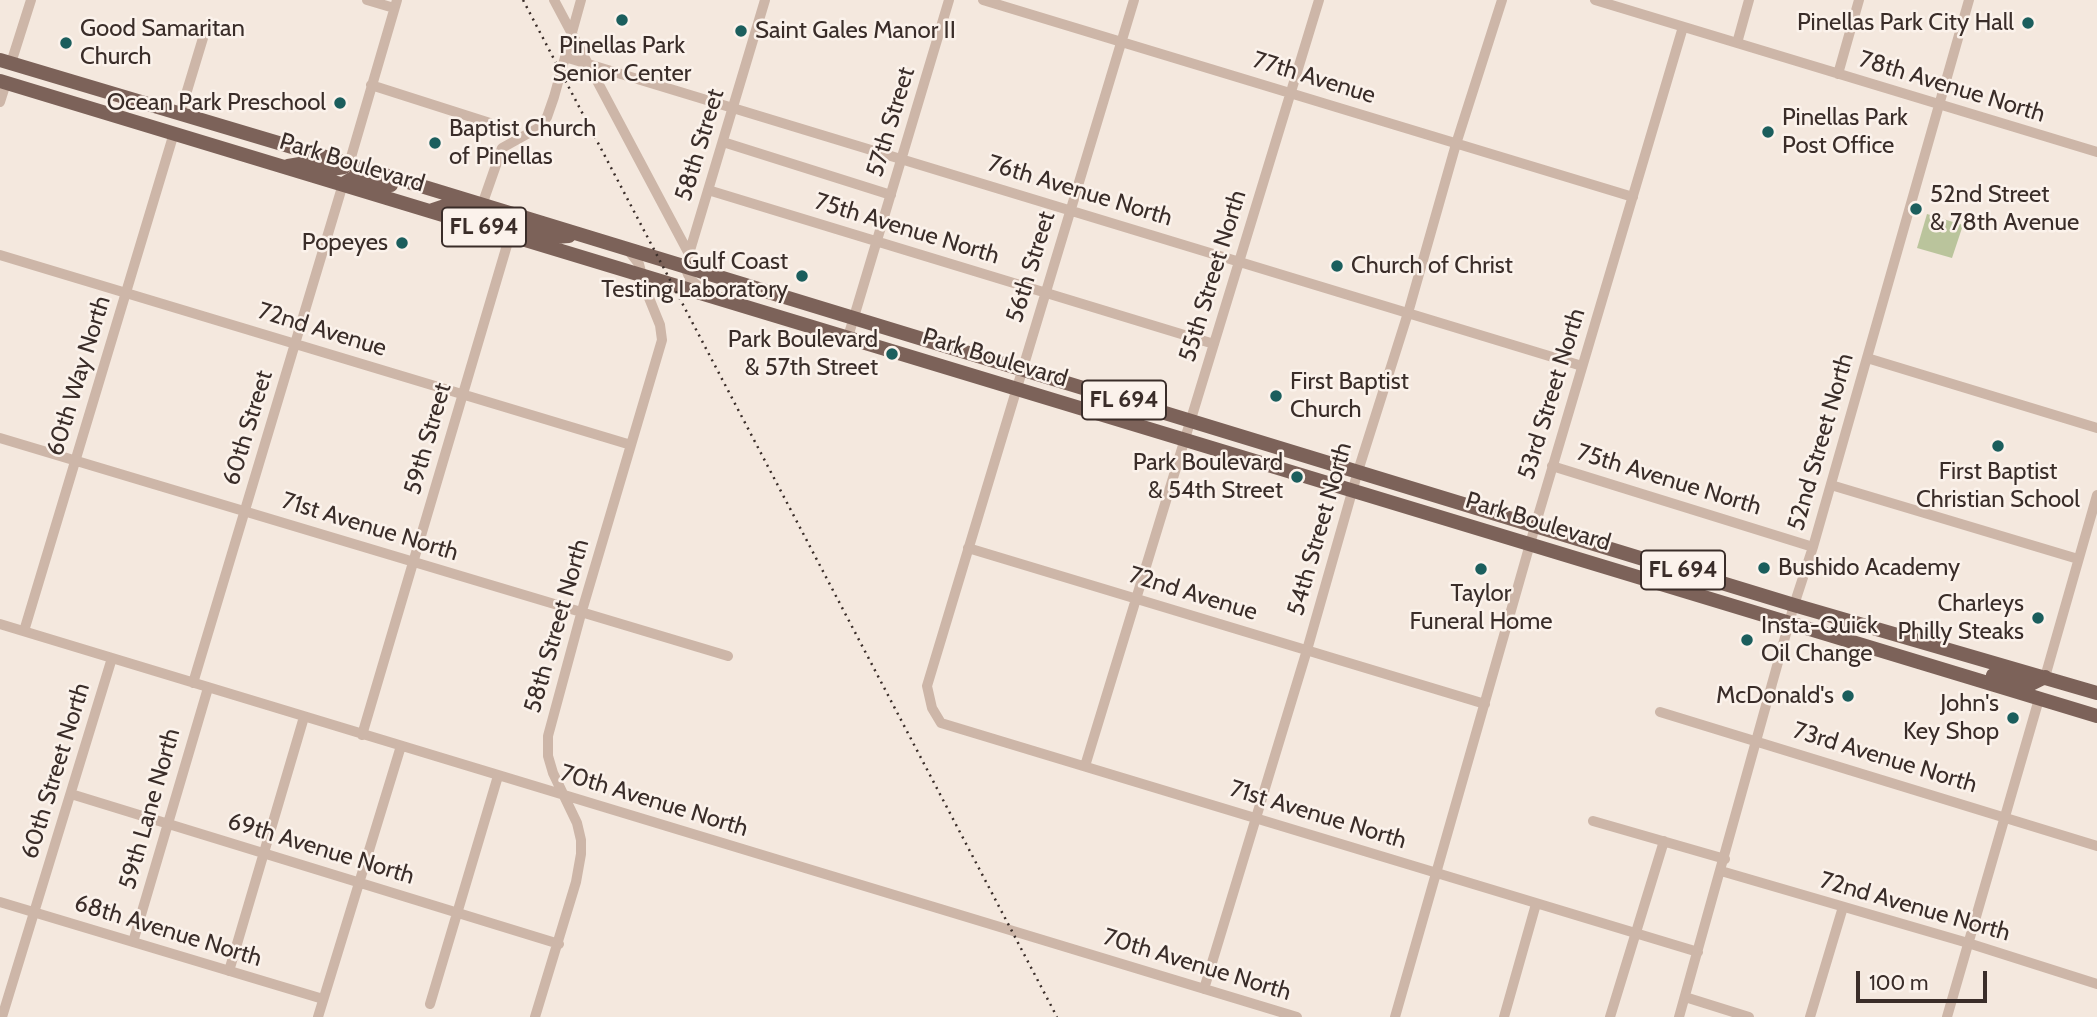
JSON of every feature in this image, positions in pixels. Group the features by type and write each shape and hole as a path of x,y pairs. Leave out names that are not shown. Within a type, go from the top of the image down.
{"main road":[{"name":"Park Boulevard","path":"4,63 349,164 628,250 687,260 853,318 1794,605 2097,692"},
{"path":"3,82 20,76 49,82 65,79"},
{"name":"Park Boulevard","path":"3,82 2097,716"},
{"path":"121,117 133,112 162,117 180,114"},
{"path":"174,133 188,128 215,133 234,130"},
{"path":"284,167 306,163 338,168 349,164"},
{"path":"343,184 353,178 386,185 396,184 400,180"},
{"path":"432,211 445,206 476,211 482,205"},
{"path":"516,237 532,231 554,237 577,234"},
{"path":"1957,674 1968,668 2029,685 2045,677 2059,705"}],"street":[{"path":"4,63 31,0"},
{"path":"349,164 395,4 367,0"},
{"path":"554,0 687,260 690,279 709,295"},
{"path":"482,205 502,148 508,142 538,128 547,117 581,0"},
{"name":"58th Street","path":"687,260 765,0"},
{"name":"57th Street","path":"848,337 949,0"},
{"name":"77th Avenue","path":"983,0 1633,197"},
{"name":"56th Street","path":"932,708 927,686 1134,0"},
{"name":"55th Street North","path":"1085,766 1319,0"},
{"name":"54th Street North","path":"1204,989 1307,650 1358,471 1408,313 1456,144 1502,0"},
{"name":"78th Avenue North","path":"1595,0 1618,3 1683,27 2097,152"},
{"path":"1737,43 1749,0"},
{"path":"1838,74 1859,0"},
{"name":"52nd Street North","path":"1679,1017 1794,605 1831,485 1969,0"},
{"name":"53rd Street North","path":"1395,1017 1552,466 1683,27"},
{"path":"180,114 203,38"},
{"name":"76th Avenue North","path":"565,57 1582,366"},
{"path":"0,102 3,82"},
{"path":"371,85 490,123"},
{"name":"60th Way North","path":"24,632 174,133"},
{"path":"723,142 891,195"},
{"name":"60th Street","path":"193,683 343,184"},
{"name":"75th Avenue North","path":"708,190 1214,344"},
{"name":"59th Street","path":"362,735 463,394 516,237"},
{"name":"58th Street North","path":"535,1017 559,944 581,854 577,823 553,773 548,756 548,736 662,340 660,325 645,288 639,264 628,250"},
{"name":"72nd Avenue","path":"0,255 631,445"},
{"path":"1867,358 2097,428"},
{"name":"71st Avenue North","path":"0,438 728,656"},
{"name":"75th Avenue North","path":"1552,466 1813,547"},
{"path":"1831,485 2078,559"},
{"path":"2045,677 2097,495"},
{"name":"72nd Avenue","path":"968,548 1485,704"},
{"name":"70th Avenue North","path":"0,624 1297,1017"},
{"name":"60th Street North","path":"2,1017 112,658"},
{"name":"59th Lane North","path":"133,942 208,688"},
{"path":"1947,1017 2039,699"},
{"name":"71st Avenue North","path":"932,708 942,723 1698,952"},
{"name":"73rd Avenue North","path":"1660,712 2097,846"},
{"path":"229,971 304,717"},
{"path":"318,1017 401,746"},
{"path":"430,1004 498,776"},
{"name":"69th Avenue North","path":"71,794 559,944"},
{"path":"1593,821 1725,859"},
{"path":"1609,1017 1664,841"},
{"name":"72nd Avenue North","path":"1721,871 1968,943 2097,984"},
{"name":"68th Avenue North","path":"0,902 323,999"},
{"path":"1504,1017 1535,904"},
{"path":"1810,1017 1843,907"},
{"path":"1685,998 1749,1017"}],"green space":[{"path":"1927,214 1963,225 1952,258 1917,248"}],"railway":[{"path":"523,0 1057,1017"}],"place":[{"name":"Pinellas Park Senior Center","path":"622,20"},
{"name":"Pinellas Park City Hall","path":"2028,23"},
{"name":"Saint Gales Manor II","path":"741,31"},
{"name":"Good Samaritan Church","path":"66,43"},
{"name":"Ocean Park Preschool","path":"340,103"},
{"name":"Pinellas Park Post Office","path":"1768,132"},
{"name":"Baptist Church of Pinellas","path":"435,143"},
{"name":"52nd Street & 78th Avenue","path":"1916,209"},
{"name":"Popeyes","path":"402,243"},
{"name":"Church of Christ","path":"1337,266"},
{"name":"Gulf Coast Testing Laboratory","path":"802,276"},
{"name":"Park Boulevard & 57th Street","path":"892,354"},
{"name":"First Baptist Church","path":"1276,396"},
{"name":"First Baptist Christian School","path":"1998,446"},
{"name":"Park Boulevard & 54th Street","path":"1297,477"},
{"name":"Bushido Academy","path":"1764,568"},
{"name":"Taylor Funeral Home","path":"1481,569"},
{"name":"Charleys Philly Steaks","path":"2038,618"},
{"name":"Insta-Quick Oil Change","path":"1747,640"},
{"name":"McDonald's","path":"1848,696"},
{"name":"John's Key Shop","path":"2013,718"}]}
